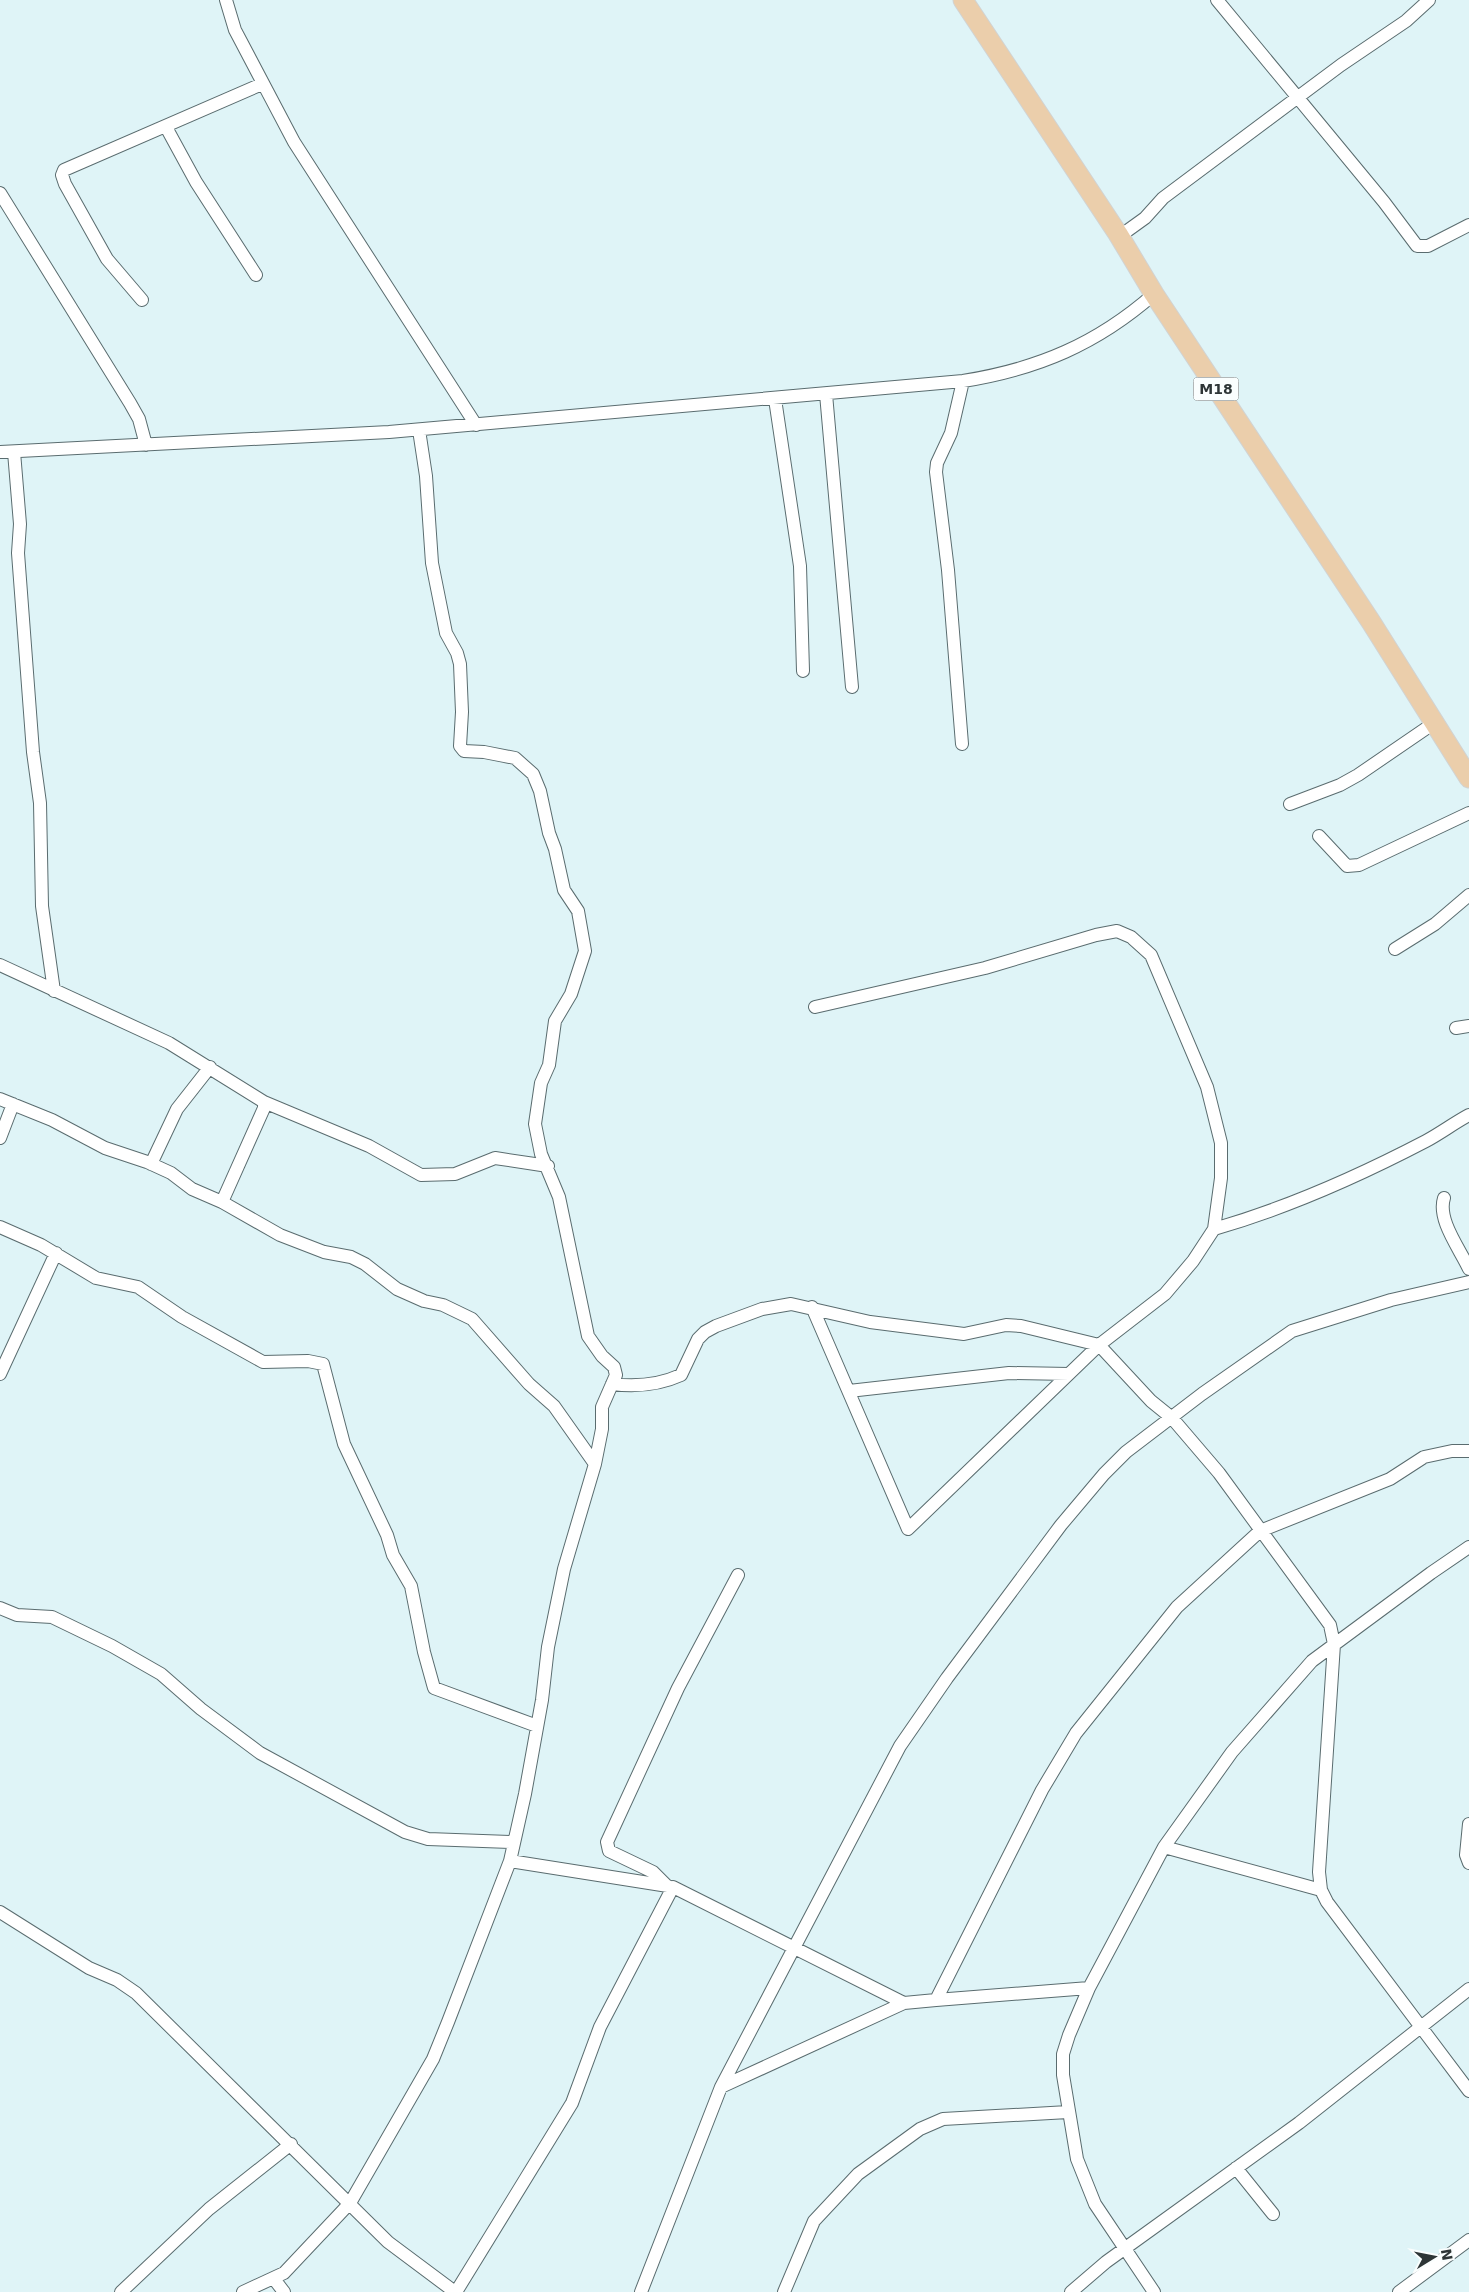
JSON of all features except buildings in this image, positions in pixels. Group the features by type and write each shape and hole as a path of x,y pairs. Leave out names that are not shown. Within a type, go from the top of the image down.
{"main road":[{"name":"M18","path":"963,0 1120,236 1154,294 1371,622 1434,723 1466,765"}],"street":[{"path":"226,0 235,30 294,142 476,425"},
{"path":"1217,0 1384,202 1417,246 1428,246 1469,225"},
{"path":"1120,236 1145,218 1163,198 1341,65 1406,21 1429,0"},
{"path":"142,300 106,259 65,184 62,175 64,170 262,84"},
{"path":"166,127 196,182 256,275"},
{"path":"0,193 130,403 139,419 146,445"},
{"path":"0,452 419,430 963,381 1002,375 1071,350 1117,323 1154,294"},
{"path":"962,744 948,570 936,472 937,463 951,433 963,381"},
{"path":"826,394 852,687"},
{"path":"775,399 800,566 803,671"},
{"path":"243,2292 274,2279 289,2269 350,2204 433,2059 510,1861 525,1794 548,1647 564,1569 572,1548 595,1464 602,1429 602,1407 616,1375 614,1367 602,1356 588,1336 559,1197 537,1138 536,1109 541,1083 549,1065 555,1021 571,994 581,969 585,951 578,911 562,881 540,791 533,774 515,758 484,752 464,751 460,746 462,712 460,664 458,653 446,633 432,563 426,476 419,430"},
{"path":"14,452 20,524 18,553 33,752 40,803 42,906 54,991"},
{"path":"1290,804 1358,775 1434,723"},
{"path":"1319,836 1347,866 1359,865 1469,813"},
{"path":"1395,950 1436,924 1469,895"},
{"path":"812,1307 908,1529 1099,1345 1165,1294 1193,1261 1214,1229 1221,1178 1221,1143 1206,1087 1151,955 1131,937 1118,931 1096,935 985,968 816,1007"},
{"path":"0,965 169,1043 264,1102 369,1146 421,1175 455,1174 470,1166 495,1158 548,1166"},
{"path":"1456,1028 1469,1026"},
{"path":"151,1164 177,1109 210,1067"},
{"path":"0,1099 52,1120 105,1148 171,1173 192,1189 222,1202 280,1235 324,1252 351,1257 365,1264 397,1289 424,1300 443,1305 472,1319 529,1384 554,1406 595,1464"},
{"path":"222,1202 264,1108 264,1102"},
{"path":"0,1138 13,1104"},
{"path":"1214,1229 1296,1200 1382,1163 1428,1140 1469,1115"},
{"path":"641,2292 721,2087 792,1948 900,1746 947,1678 1061,1525 1104,1474 1126,1452 1260,1351 1292,1331 1391,1300 1468,1282 1469,1269 1447,1224 1441,1206 1444,1198"},
{"path":"0,1227 56,1253 96,1278 138,1287 182,1317 262,1362 308,1361 323,1364 344,1444 387,1535 393,1554 411,1586 424,1652 434,1688 537,1726"},
{"path":"0,1374 56,1253"},
{"path":"612,1384 629,1386 666,1382 681,1375 698,1339 716,1326 777,1305 791,1304 812,1307 870,1322 964,1334 1006,1325 1021,1326 1099,1345 1151,1401 1172,1418 1219,1473 1321,1610 1330,1625 1334,1644 1319,1872 1321,1890 1327,1902 1422,2025 1469,2091"},
{"path":"849,1391 1009,1373 1069,1374"},
{"path":"936,2000 1042,1790 1076,1733 1177,1607 1260,1530 1390,1479 1424,1457 1452,1451 1469,1451"},
{"path":"1154,2292 1095,2204 1077,2159 1063,2075 1063,2054 1089,1988 1164,1847 1232,1752 1312,1662 1334,1644 1469,1548"},
{"path":"738,1574 678,1688 607,1842 609,1851 653,1872 670,1886 904,2003"},
{"path":"0,1608 17,1615 52,1617 112,1646 161,1674 201,1709 260,1753 406,1832 428,1839 513,1842"},
{"path":"1469,1824 1466,1855 1469,1863"},
{"path":"1164,1847 1321,1890"},
{"path":"510,1861 670,1886"},
{"path":"0,1912 89,1968 117,1980 136,1993 291,2144 388,2242 455,2292 572,2102 600,2027 670,1886"},
{"path":"721,2087 904,2003 1089,1988"},
{"path":"1071,2292 1126,2249 1298,2124 1469,1989"},
{"path":"784,2292 814,2221 858,2174 920,2129 943,2119 1068,2112"},
{"path":"121,2292 209,2209 291,2144"},
{"path":"1236,2168 1272,2214"},
{"path":"1398,2292 1469,2240"},
{"path":"274,2279 284,2292"}]}
